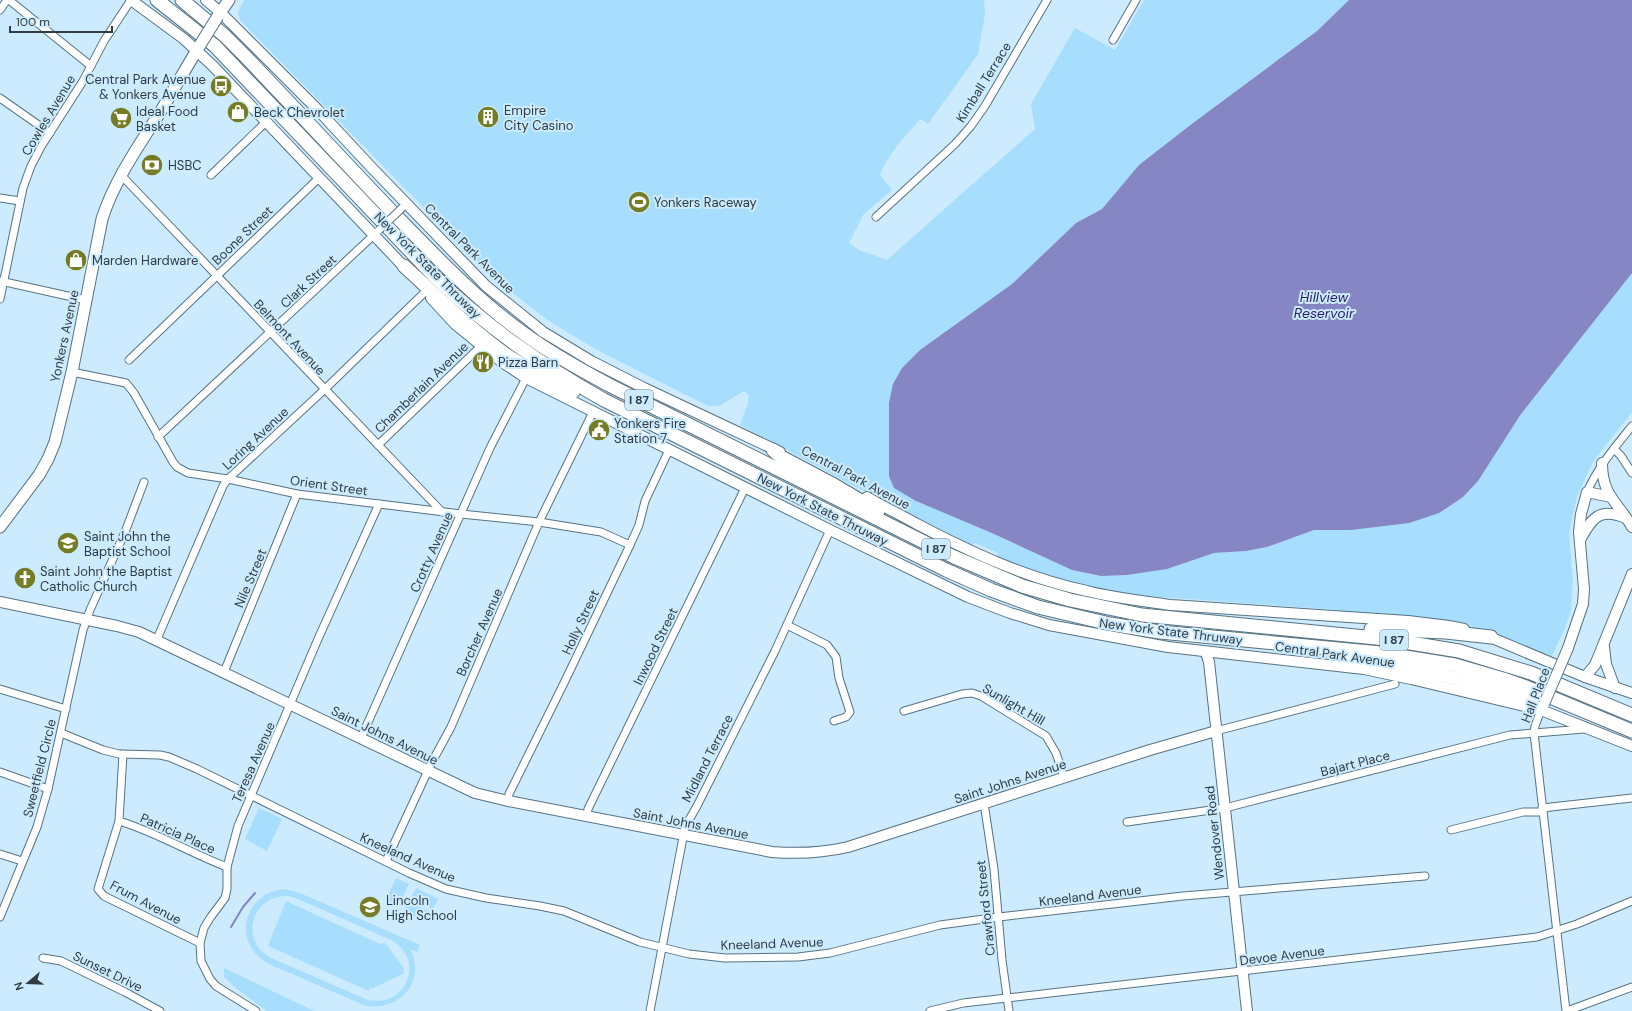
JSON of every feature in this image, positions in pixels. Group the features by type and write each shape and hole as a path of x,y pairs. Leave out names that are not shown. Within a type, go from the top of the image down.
{"highway":[{"name":"New York State Thruway","path":"157,0 215,46 435,277 471,310 529,355 604,400 946,570 998,593 1062,614 1110,624 1160,632 1394,655 1455,665 1526,687 1632,731"},
{"name":"New York State Thruway","path":"182,0 230,40 372,191 448,269 485,303 524,334 565,361 608,385 896,529 993,575 1022,586 1070,600 1142,614 1386,639 1459,651 1531,673 1632,715"},
{"path":"404,266 469,325 514,360 580,395 604,400"},
{"path":"773,450 781,457 824,479 882,514 896,529"},
{"path":"1253,626 1338,626 1451,632 1491,637"},
{"path":"1258,641 1463,680 1522,698 1543,707"}],"main road":[{"name":"Central Park Avenue","path":"131,0 198,48 266,122 377,233 425,292 455,324 481,346 526,378 745,488 968,597 1010,613 1049,625 1168,648 1364,669 1543,707 1632,746"},
{"name":"Central Park Avenue","path":"206,0 318,110 405,206 486,286 542,332 591,361 773,450 835,478 872,500 958,546 1003,566 1049,581 1085,591 1135,600 1171,605 1408,621 1449,626 1491,637 1586,677 1632,693"},
{"name":"Yonkers Avenue","path":"0,527 39,475 55,442 72,372 102,219 108,199 198,48 229,0"},
{"path":"1602,464 1603,479 1611,497 1632,527"},
{"path":"1604,514 1594,511 1586,497 1611,497"},
{"name":"Hall Place","path":"1543,707 1568,648 1584,597 1580,522 1586,497"},
{"path":"1580,540 1598,516 1614,513 1626,518"},
{"path":"1586,677 1595,665 1604,645 1632,574"},
{"name":"Saint Johns Avenue","path":"0,602 132,629 470,791 508,801 772,852 824,852 856,844 1150,750 1216,732"},
{"path":"1604,645 1606,664 1616,688"},
{"name":"Wendover Road","path":"1206,653 1209,661 1247,1011"}],"street":[{"path":"0,10 8,0 91,66"},
{"name":"Cowles Avenue","path":"0,300 2,281 23,188 31,166 91,66 104,41 131,0"},
{"name":"Kimball Terrace","path":"876,217 955,144 971,126 985,106 1047,0"},
{"path":"1113,40 1136,0"},
{"path":"0,98 50,133"},
{"path":"211,175 266,122"},
{"name":"Belmont Avenue","path":"122,176 324,390 442,512"},
{"name":"Boone Street","path":"129,360 320,177"},
{"path":"0,198 20,201"},
{"name":"Clark Street","path":"158,437 405,206"},
{"path":"2,281 86,300"},
{"name":"Loring Avenue","path":"157,640 223,486 228,479 324,390 425,292"},
{"name":"Chamberlain Avenue","path":"378,445 481,346"},
{"name":"Orient Street","path":"72,372 126,383 134,393 158,437 177,467 188,473 228,479 297,494 442,512 539,522 601,532 630,545"},
{"name":"Crotty Avenue","path":"361,738 490,448 526,378"},
{"name":"Borcher Avenue","path":"386,861 428,771 451,727 539,522 593,412"},
{"name":"Hall Place","path":"1586,497 1594,476 1632,426"},
{"path":"1614,449 1621,456 1632,473"},
{"name":"Holly Street","path":"508,801 509,794 630,545 639,525 645,501 669,450"},
{"name":"Sweetfield Circle","path":"0,917 37,827 48,789 87,620 144,482"},
{"name":"Inwood Street","path":"587,816 588,809 745,488"},
{"name":"Nile Street","path":"224,672 297,494"},
{"name":"Teresa Avenue","path":"256,1011 216,986 210,979 201,961 200,943 204,928 225,898 227,889 227,867 238,826 250,795 379,504"},
{"name":"Midland Terrace","path":"650,1011 685,827 787,625 830,530"},
{"path":"787,625 827,645 836,657 839,678 850,712 846,717 834,721"},
{"name":"Saint Johns Avenue","path":"1216,732 1395,684"},
{"path":"0,689 66,709"},
{"name":"Sunlight Hill","path":"904,711 962,694 972,693 982,696 1046,736 1056,753 1064,777"},
{"name":"Hall Place","path":"1543,707 1535,726 1534,733 1556,931 1567,1011"},
{"name":"Bajart Place","path":"1127,822 1225,808 1510,735 1589,728"},
{"name":"Kneeland Avenue","path":"61,733 103,750 123,754 146,754 169,757 197,769 409,873 446,889 479,897 564,911 640,942 689,954 725,958 798,957 830,953 940,925 998,917 1234,892 1425,876"},
{"name":"Frum Avenue","path":"123,754 119,820 98,889 104,896 200,943"},
{"path":"0,772 48,789"},
{"path":"1451,830 1523,812 1632,798"},
{"name":"Crawford Street","path":"984,803 994,869 1009,1011"},
{"name":"Patricia Place","path":"119,820 145,829 205,859 227,867"},
{"path":"0,854 22,861"},
{"name":"Devoe Avenue","path":"930,1011 963,1003 1537,937 1632,901"},
{"name":"Sunset Drive","path":"43,958 61,961 160,1011"},
{"path":"1567,1011 1632,987"}],"shaded area":[{"path":"244,0 984,0 985,14 978,54 928,124 921,119 903,138 888,159 880,175 892,190 863,215 849,243 859,250 887,260 1035,129 1031,104 1075,28 1115,50 1144,0 1349,0 1317,31 1139,165 1102,209 1076,223 1012,284 920,350 902,368 893,384 916,501 994,534 1072,570 1101,576 1127,575 1167,569 1214,553 1246,551 1267,547 1314,530 1351,530 1463,497 1478,481 1521,414 1632,273 1632,412 1594,460 1577,496 1569,533 1573,582 1571,610 1552,656 1460,626 1326,609 1133,595 1088,589 996,560 998,553 975,543 970,548 740,425 748,403 749,395 744,391 719,406 708,406 597,350 549,321 479,264 240,20 238,13"},
{"path":"259,808 282,819 267,851 245,839"},
{"path":"396,878 409,884 398,907 385,901"},
{"path":"416,888 438,899 433,909 411,898"},
{"path":"284,889 300,893 420,945 417,952 410,949 414,961 415,972 413,982 408,991 390,1004 366,1006 269,964 257,955 250,944 246,933 247,920 251,909 259,900 270,893","holes":["288,896 391,940 402,948 408,959 409,969 407,980 402,990 393,997 382,1000 368,1000 271,958 261,950 255,941 252,930 258,910 266,903 276,898"]},
{"path":"286,901 380,944 385,943 404,968 403,974 371,989 370,987 369,991 268,946"},
{"path":"409,902 431,912 426,922 404,911"},
{"path":"224,968 314,1011 267,1011 237,989 224,977"}],"water":[{"name":"Hillview Reservoir","path":"1349,0 1632,0 1632,273 1521,414 1478,481 1463,497 1439,513 1409,523 1351,530 1314,530 1267,547 1246,551 1214,553 1167,569 1127,575 1101,576 1072,570 994,534 916,501 894,488 889,476 889,403 893,384 902,368 920,350 1012,284 1076,223 1102,209 1139,165 1317,31"}],"waterway":[{"path":"231,927 243,907 255,893"}],"place":[{"name":"Central Park Avenue & Yonkers Avenue","path":"221,86"},
{"name":"Beck Chevrolet","path":"238,112"},
{"name":"Empire City Casino","path":"488,117"},
{"name":"Ideal Food Basket","path":"121,118"},
{"name":"HSBC","path":"152,165"},
{"name":"Yonkers Raceway","path":"639,202"},
{"name":"Marden Hardware","path":"76,260"},
{"name":"Pizza Barn","path":"483,362"},
{"name":"Yonkers Fire Station 7","path":"599,430"},
{"name":"Saint John the Baptist School","path":"68,543"},
{"name":"Saint John the Baptist Catholic Church","path":"25,578"},
{"name":"Lincoln High School","path":"370,907"}]}
